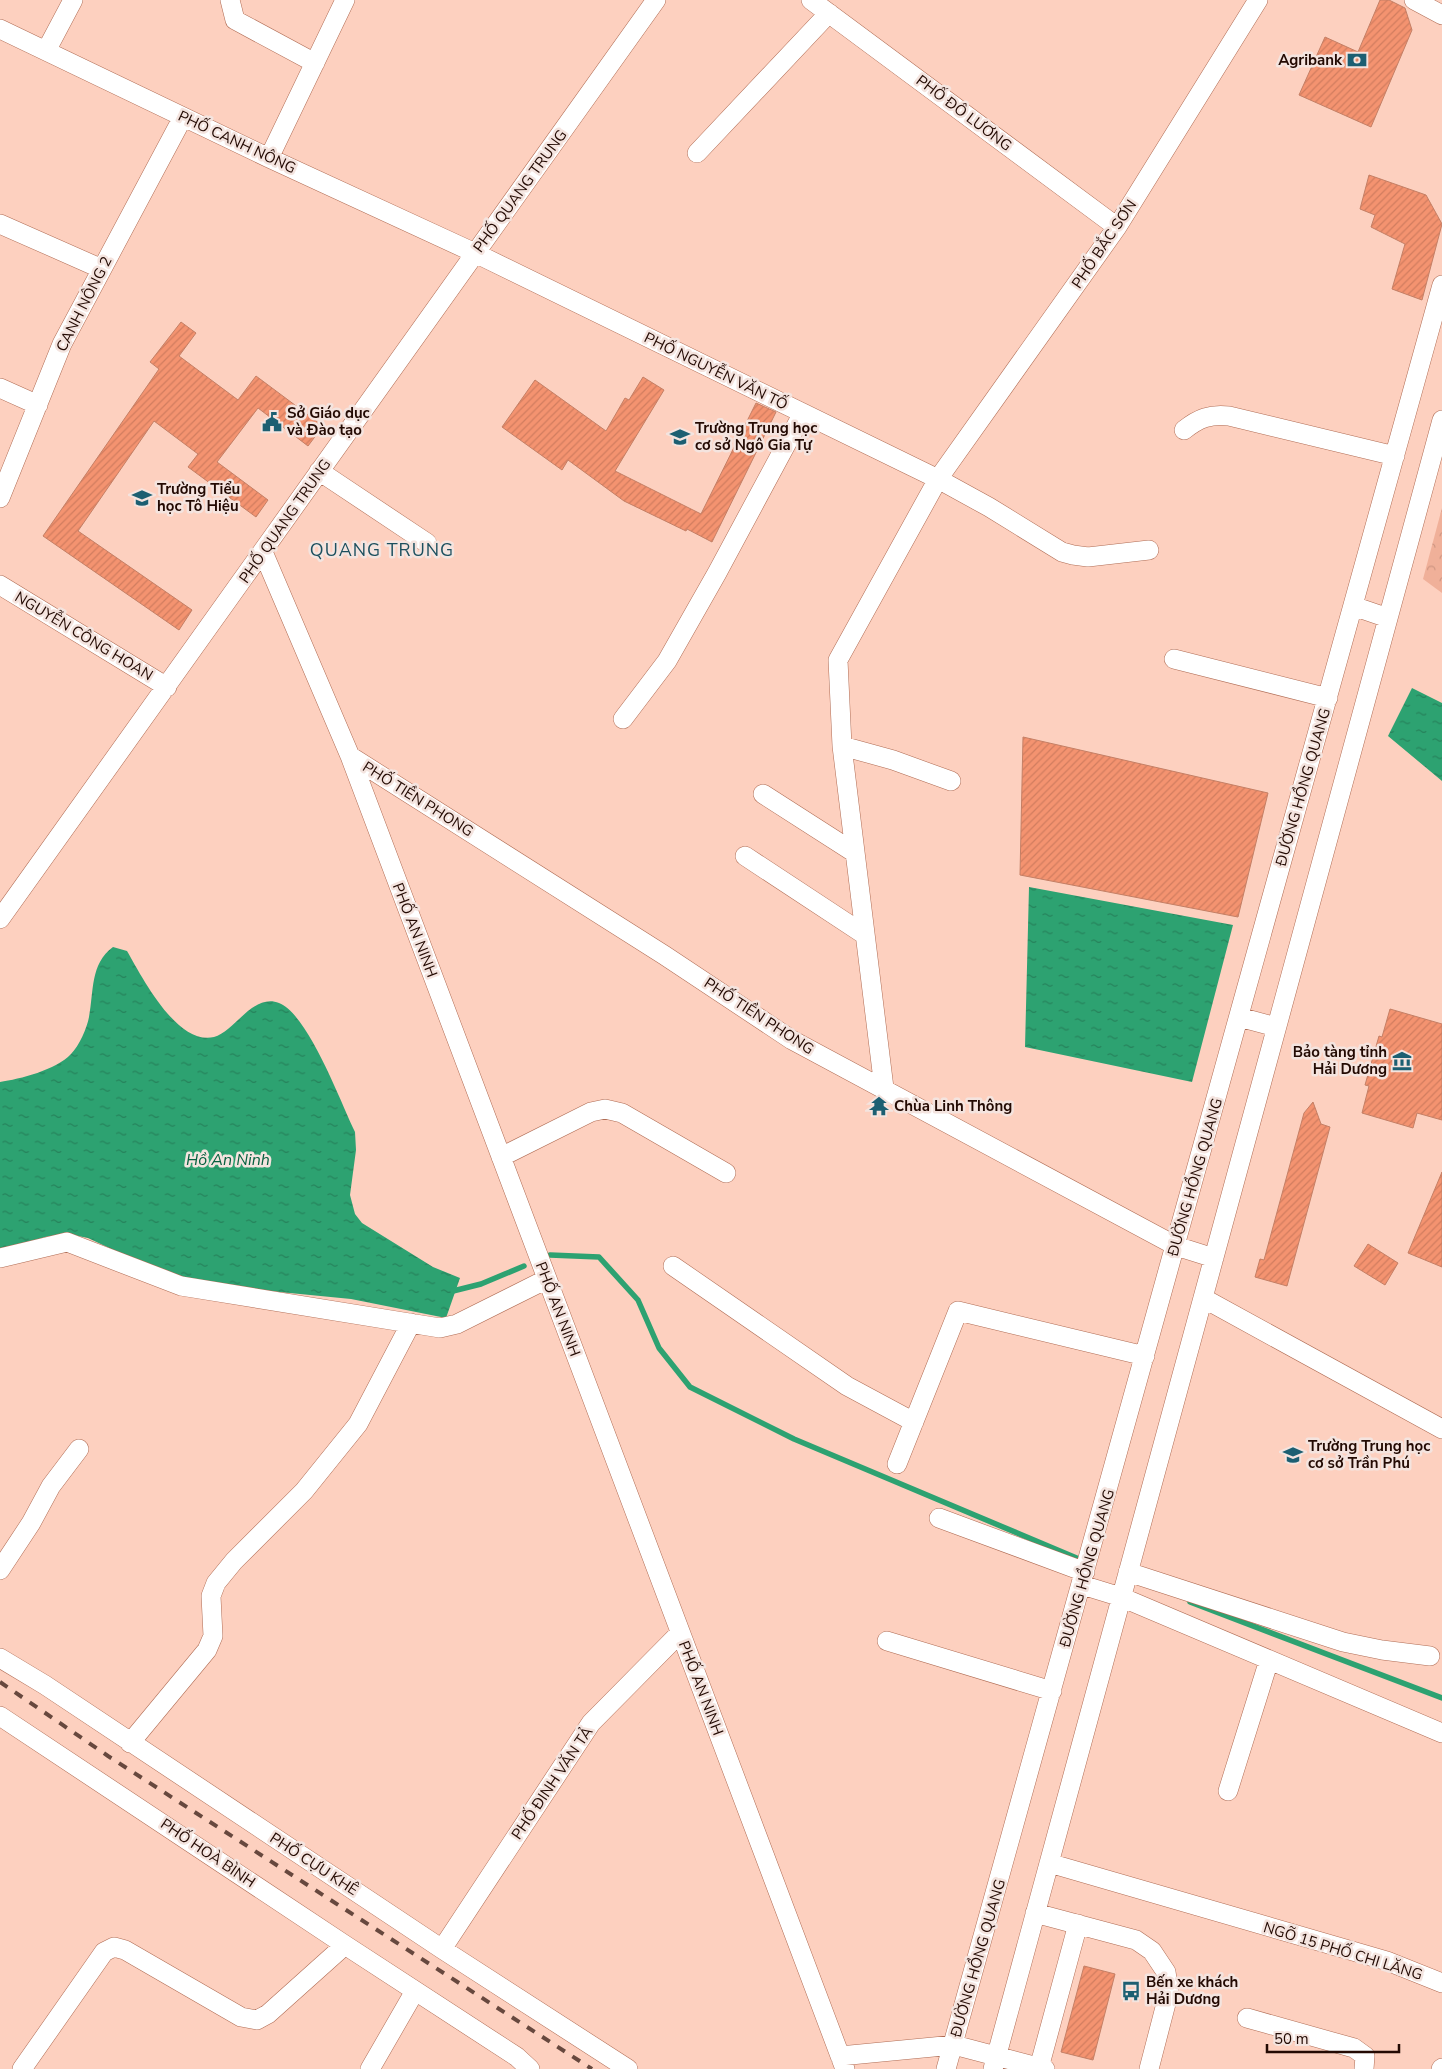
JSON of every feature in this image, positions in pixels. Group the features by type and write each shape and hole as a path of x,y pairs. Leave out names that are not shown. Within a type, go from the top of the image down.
{"street":[{"path":"46,51 73,0"},
{"path":"230,0 235,20 315,63"},
{"path":"269,158 345,0"},
{"name":"PHỐ QUANG TRUNG","path":"0,919 656,0"},
{"name":"PHỐ ĐÔ LƯƠNG","path":"812,0 1117,227"},
{"name":"PHỐ BẮC SƠN","path":"884,1088 842,746 838,660 938,480 1117,227 1258,0"},
{"path":"1414,0 1442,15"},
{"path":"697,153 829,12"},
{"name":"PHỐ CANH NÔNG","path":"0,29 269,158 475,253"},
{"name":"CANH NÔNG 2","path":"0,498 62,344 183,117"},
{"path":"0,224 102,269"},
{"name":"PHỐ NGUYỄN VĂN TỐ","path":"475,253 938,480 989,507 1062,552 1088,557 1149,550"},
{"name":"ĐƯỜNG HỒNG QUANG","path":"946,2069 1442,285"},
{"path":"0,388 38,405"},
{"path":"623,719 667,661 717,573 802,413"},
{"path":"1184,430 1204,417 1215,415 1229,416 1395,456"},
{"path":"994,2063 1442,420"},
{"path":"319,471 427,543"},
{"name":"PHỐ AN NINH","path":"263,552 350,756 842,2062"},
{"name":"NGUYỄN CÔNG HOAN","path":"0,585 167,687"},
{"path":"1353,606 1388,618"},
{"path":"1174,659 1328,698"},
{"path":"842,746 894,760 951,781"},
{"name":"PHỐ TIỀN PHONG","path":"350,756 664,955 792,1040 1176,1246 1214,1258"},
{"path":"764,794 855,853"},
{"path":"745,856 865,935"},
{"path":"1239,1017 1276,1027"},
{"path":"501,1157 591,1112 606,1109 622,1114 726,1173"},
{"path":"0,1258 67,1242 181,1286 440,1328 457,1324 547,1279"},
{"path":"673,1266 847,1386 914,1422"},
{"path":"1203,1298 1442,1429"},
{"path":"897,1464 958,1311 1145,1356"},
{"path":"130,1743 207,1650 212,1636 211,1596 216,1583 234,1561 304,1491 358,1424 411,1323"},
{"path":"0,1570 31,1523 52,1486 79,1449"},
{"path":"939,1518 1084,1578 1121,1597 1442,1733"},
{"path":"1128,1572 1343,1642 1382,1650 1430,1656"},
{"name":"PHỐ ĐINH VĂN TẢ","path":"442,1949 591,1723 680,1633"},
{"path":"886,1641 1052,1691"},
{"name":"PHỐ CỰU KHÊ","path":"0,1658 45,1685 442,1949 628,2069"},
{"path":"1228,1791 1270,1660"},
{"name":"PHỐ HOÀ BÌNH","path":"0,1716 345,1946 516,2056 530,2069"},
{"name":"NGÕ 15 PHỐ CHI LĂNG","path":"1049,1863 1387,1961 1442,1983"},
{"path":"1035,1913 1136,1940 1152,1951 1166,1972 1169,1992 1149,2069"},
{"path":"842,2062 954,2045 994,2063 1042,2068 1078,1924"},
{"path":"22,2069 104,1952 114,1947 125,1950 241,2018 257,2020 268,2014 345,1946"},
{"path":"370,2069 415,1991"},
{"path":"1247,2018 1354,2048 1365,2056 1364,2069"}],"green space":[{"path":"1442,508 1442,593 1423,579"}],"water":[{"path":"1412,688 1442,703 1442,781 1388,736"},
{"path":"1029,887 1233,925 1192,1082 1025,1047"},
{"name":"Hồ An Ninh","path":"113,947 127,951 151,992 174,1021 187,1031 200,1037 214,1037 222,1033 261,1003 270,1001 279,1003 290,1011 301,1024 323,1061 355,1132 356,1150 350,1195 355,1214 362,1223 433,1267 460,1278 446,1318 351,1299 207,1285 160,1272 88,1238 68,1234 45,1237 0,1254 0,1082 17,1079 47,1069 64,1060 74,1051 88,1021 94,979 100,961"}],"building":[{"name":"Agribank","path":"1380,0 1389,0 1405,8 1412,30 1371,127 1299,95 1325,37 1358,52"},
{"path":"1369,175 1426,195 1442,224 1422,300 1392,289 1405,244 1371,227 1375,215 1360,209"},
{"path":"181,322 196,333 179,356 238,400 256,376 323,426 308,446 258,408 217,462 268,500 256,517 188,467 198,454 154,421 78,531 192,610 179,630 43,536 159,369 150,362"},
{"path":"643,377 664,390 615,471 701,514 756,403 776,412 712,542 624,501 568,460 562,470 502,427 535,380 606,431 625,398 629,400"},
{"path":"1023,737 1268,793 1238,917 1020,875"},
{"name":"Bảo tàng tỉnh Hải Dương","path":"1390,1009 1442,1024 1442,1120 1417,1113 1413,1128 1362,1113 1369,1086 1365,1085 1379,1036 1382,1037"},
{"path":"1313,1102 1321,1124 1330,1127 1287,1286 1255,1277 1260,1259 1264,1260 1304,1113"},
{"path":"1442,1172 1442,1267 1408,1253"},
{"path":"1368,1244 1398,1263 1385,1285 1354,1266"},
{"path":"1084,1966 1115,1974 1093,2060 1061,2052"}],"waterway":[{"path":"550,1255 599,1257 638,1300 659,1348 690,1387 794,1439 1079,1559"},
{"path":"453,1291 481,1284 524,1266"},
{"path":"1190,1602 1442,1698"}],"railway":[{"path":"0,1682 108,1756 592,2069"}],"place":[{"name":"Agribank","path":"1357,60"},
{"name":"Sở Giáo dục và Đào tạo","path":"272,422"},
{"name":"Trường Trung học cơ sở Ngô Gia Tự","path":"680,437"},
{"name":"Trường Tiểu học Tô Hiệu","path":"142,498"},
{"name":"Bảo tàng tỉnh Hải Dương","path":"1402,1061"},
{"name":"Chùa Linh Thông","path":"879,1106"},
{"name":"Trường Trung học cơ sở Trần Phú","path":"1293,1455"},
{"name":"Bến xe khách Hải Dương","path":"1131,1991"}],"district":[{"name":"QUANG TRUNG","path":"382,550"}]}
